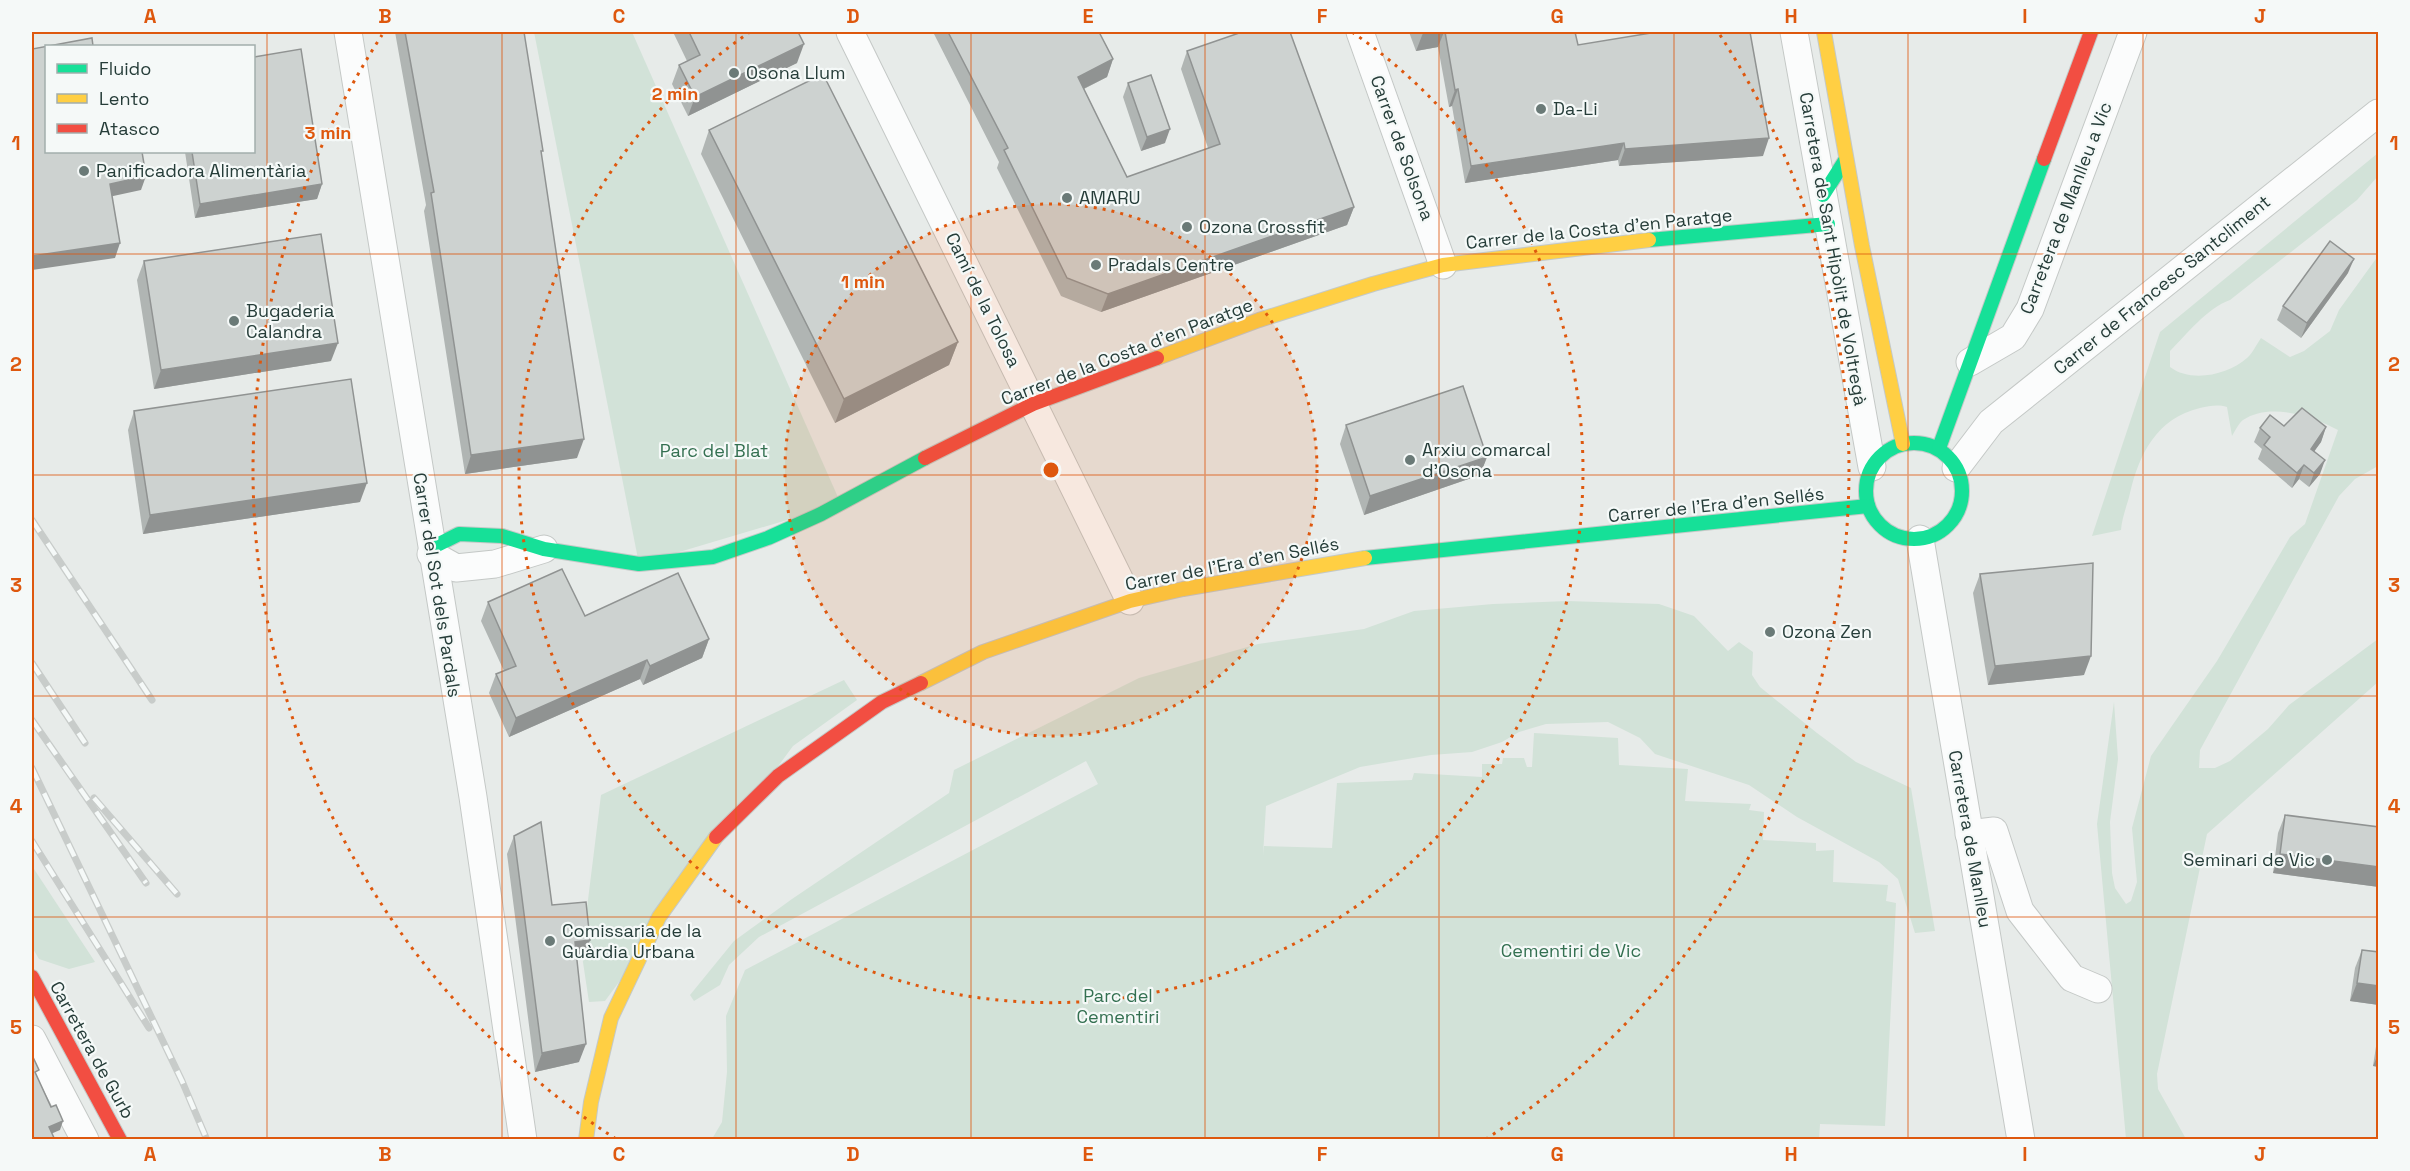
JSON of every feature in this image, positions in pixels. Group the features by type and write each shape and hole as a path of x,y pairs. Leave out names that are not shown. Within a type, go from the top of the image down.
{"street":[{"name":"Carrer del Sot dels Pardals","path":"348,32 474,808 523,1140"},
{"name":"Camí de la Tolosa","path":"850,32 1130,601"},
{"name":"Carrer de Solsona","path":"1360,32 1443,265"},
{"name":"Carretera de Sant Hipòlit de Voltregà","path":"1794,32 1872,466"},
{"name":"Carretera de Sant Hipòlit de Voltregà","path":"1824,32 1846,159 1903,444"},
{"name":"Carretera de Manlleu a Vic","path":"1948,458 1970,362 2091,32"},
{"name":"Carretera de Manlleu a Vic","path":"1970,362 2013,337 2030,309 2133,32"},
{"name":"Carrer de Francesc Santcliment","path":"1948,458 2379,113"},
{"path":"1823,195 1846,159"},
{"name":"Carrer de la Costa d'en Paratge","path":"544,549 639,564 713,557 768,538 821,514 964,437 1033,404 1259,320 1443,265 1691,235 1828,224"},
{"path":"1919,443 1948,458 1962,492 1955,516 1950,523 1936,534 1920,538 1904,538 1888,532 1876,521 1868,506 1865,490 1872,466 1882,454 1903,444 1919,443"},
{"name":"Carrer de l'Era d'en Sellés","path":"586,1140 591,1102 611,1018 659,917 721,830 778,776 882,702 983,652 1130,601 1349,560 1868,506"},
{"name":"Carretera de Manlleu","path":"1920,538 2021,1140"},
{"path":"431,551 456,568 495,564 544,549"},
{"path":"1969,834 1994,831 2020,911 2072,978 2098,989"},
{"name":"Carretera de Gurb","path":"32,977 120,1140"},
{"path":"32,1039 85,1140"}],"green space":[{"name":"Parc del Blat","path":"534,32 632,32 841,504 639,564"},
{"path":"2378,153 2378,176 2357,200 2230,300 2205,315 2170,351 2170,367 2188,375 2199,376 2220,373 2239,364 2251,354 2261,338 2290,357 2304,351 2330,331 2339,310 2378,256 2378,466 2355,479 2339,496 2200,750 2199,768 2215,768 2230,761 2268,729 2289,705 2378,639 2378,682 2207,834 2157,1074 2158,1089 2186,1139 2126,1139 2097,824 2114,702 2118,759 2110,822 2112,873 2115,888 2126,904 2131,901 2137,882 2132,828 2151,756 2217,661 2290,537 2305,524 2338,430 2304,416 2266,412 2243,420 2232,436 2227,407 2210,406 2185,413 2161,429 2145,452 2134,479 2121,530 2092,536 2160,332"},
{"path":"1567,601 1659,604 1694,616 1728,651 1739,642 1753,652 1752,675 1760,687 1817,733 1856,762 1911,788 1935,931 1915,933 1898,879 1879,862 1797,817 1749,785 1655,754 1640,738 1608,722 1546,724 1519,732 1502,742 1472,752 1431,755 1360,767 1266,806 1263,855 1264,846 1332,848 1337,783 1412,780 1414,773 1482,777 1482,764 1502,764 1503,758 1524,758 1527,767 1532,767 1534,733 1618,738 1619,765 1688,769 1685,801 1751,804 1749,810 1764,812 1763,840 1816,843 1816,851 1834,850 1833,882 1888,885 1886,901 1896,903 1885,1126 1820,1124 1819,1140 712,1139 722,1122 727,1072 726,1016 745,970 1098,784 1086,761 759,937 729,965 720,985 694,1001 690,995 734,941 949,793 954,770 1139,678 1258,644 1364,629 1414,611 1493,604"},
{"path":"844,680 857,700 793,746 605,1001 589,1002 576,916 586,916 601,795"},
{"path":"32,866 95,962 69,969 39,959 32,947"}],"building":[{"path":"405,32 524,32 584,439 471,455 431,193 434,192"},
{"path":"689,32 798,32 804,44 695,97 679,65 700,55"},
{"path":"948,32 1099,32 1113,59 1078,77 1127,177 1220,144 1187,51 1242,32 1290,32 1354,207 1108,294 1067,278 1004,150 1008,148"},
{"path":"1445,32 1575,32 1578,45 1657,32 1750,32 1769,138 1625,149 1624,143 1471,166 1458,89 1455,90"},
{"path":"92,38 93,45 54,45"},
{"name":"Panificadora Alimentària","path":"45,46 45,153 142,153 146,176 110,184 120,243 32,256 32,49"},
{"path":"301,49 322,184 200,204 192,153 255,153 255,57"},
{"path":"823,74 958,342 844,399 709,130"},
{"path":"1151,75 1170,129 1147,137 1128,83"},
{"name":"Bugaderia Calandra","path":"321,234 338,343 161,370 144,261"},
{"path":"2330,241 2354,259 2307,323 2283,306"},
{"path":"351,379 367,483 150,515 134,411"},
{"name":"Arxiu comarcal d'Osona","path":"1463,386 1487,457 1370,496 1346,425"},
{"path":"2302,408 2326,427 2311,449 2325,460 2314,473 2304,465 2297,473 2264,445 2270,437 2260,428 2270,415 2284,426"},
{"path":"2093,563 2091,656 1995,666 1980,574"},
{"path":"562,569 585,616 678,573 709,639 650,666 647,660 516,718 496,674 516,666 488,602"},
{"path":"2285,815 2379,827 2379,867 2280,854"},
{"name":"Comissaria de la Guàrdia Urbana","path":"541,822 552,905 586,902 590,940 575,942 586,1044 542,1053 514,836"},
{"path":"2362,950 2379,952 2379,986 2357,983"},
{"path":"32,1055 39,1070 35,1072 51,1107 56,1105 63,1121 49,1127 55,1140 34,1140 32,1134"}],"railway":[{"path":"32,520 152,700"},
{"path":"32,663 85,743"},
{"path":"32,720 146,883"},
{"path":"32,768 182,1081 207,1140"},
{"path":"94,798 177,894"},
{"path":"32,841 149,1028"}],"traffic: fast":[{"path":"1823,195 1846,159"},
{"path":"1939,448 2044,159"},
{"path":"1649,240 1828,224"},
{"path":"1914,443 1932,446 1948,457 1959,473 1962,491 1959,509 1948,525 1932,536 1914,539 1896,536 1880,525 1869,509 1866,491 1869,473 1880,457 1896,446 1914,443"},
{"path":"431,548 459,534 502,536 544,549 639,564 713,557 768,538 821,514 925,458"},
{"path":"1365,558 1868,506"}],"traffic: slow":[{"path":"1824,32 1862,246 1903,444"},
{"path":"1157,358 1259,320 1373,284 1443,265 1649,240"},
{"path":"921,683 983,652 1130,601 1183,589 1365,558"},
{"path":"586,1140 591,1102 611,1018 659,917 716,837"}],"traffic: jam":[{"path":"2044,159 2091,32"},
{"path":"925,458 1033,404 1157,358"},
{"path":"716,837 778,776 882,702 921,683"},
{"path":"32,977 120,1140"}],"place":[{"name":"Osona Llum","path":"734,73"},
{"name":"Da-Li","path":"1541,109"},
{"name":"Panificadora Alimentària","path":"84,171"},
{"name":"AMARU","path":"1067,198"},
{"name":"Ozona Crossfit","path":"1187,227"},
{"name":"Pradals Centre","path":"1096,265"},
{"name":"Bugaderia Calandra","path":"234,321"},
{"name":"Arxiu comarcal d'Osona","path":"1410,460"},
{"name":"Ozona Zen","path":"1770,632"},
{"name":"Seminari de Vic","path":"2327,860"},
{"name":"Comissaria de la Guàrdia Urbana","path":"550,941"}],"park label":[{"name":"Cementiri de Vic","path":"1571,951"},
{"name":"Parc del Cementiri","path":"1118,1006"}]}
